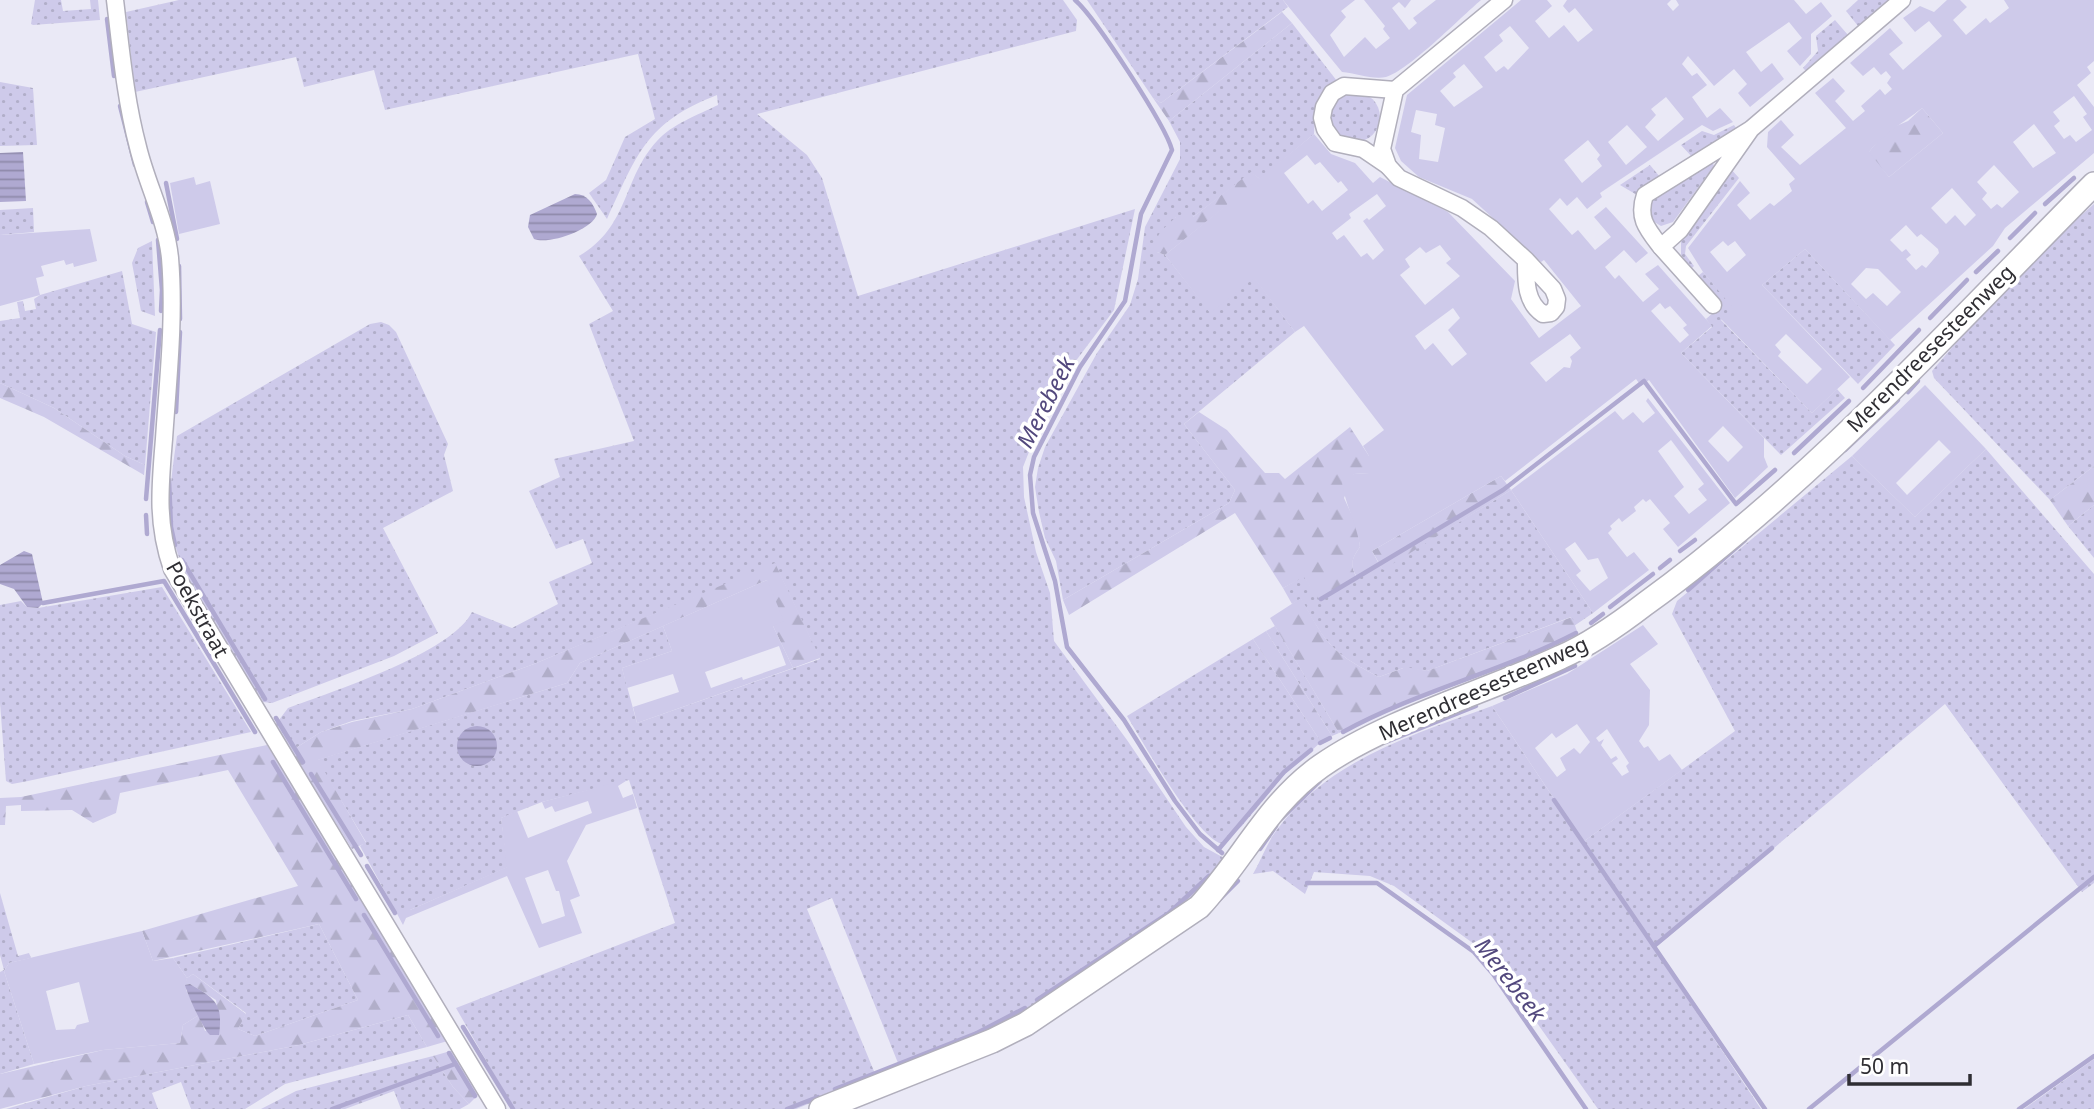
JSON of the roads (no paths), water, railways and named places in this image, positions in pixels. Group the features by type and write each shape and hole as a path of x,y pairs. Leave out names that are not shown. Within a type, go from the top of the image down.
{"main road":[{"name":"Merendreesesteenweg","path":"821,1109 992,1041 1026,1024 1199,906 1220,884 1272,810 1293,787 1323,765 1359,744 1564,656 1646,603 1721,546 1797,478 1914,366 2094,184"}],"street":[{"name":"Poekstraat","path":"115,0 126,95 138,149 164,224 170,259 170,345 158,514 172,569 497,1109"},
{"path":"1388,166 1382,149 1395,90 1504,0"},
{"path":"1713,305 1644,224 1641,208 1645,195 1751,129 1902,0"},
{"path":"1395,90 1344,86 1332,93 1324,107 1322,118 1325,129 1335,142 1363,149 1388,166 1399,178 1481,221 1526,260"},
{"path":"1661,247 1680,230 1751,129"}],"waterway":[{"name":"Merebeek","path":"1075,0 1098,27 1129,72 1172,150 1141,214 1125,301 1080,367 1034,457 1030,475 1033,513 1055,581 1067,647 1124,720 1175,801 1200,834 1222,853"},
{"path":"107,19 114,76"},
{"path":"120,106 135,165"},
{"path":"2045,204 2074,178"},
{"path":"166,183 177,239"},
{"path":"147,202 153,222"},
{"path":"2010,238 2035,213"},
{"path":"158,240 161,311"},
{"path":"1976,272 1998,251"},
{"path":"179,266 180,319"},
{"path":"1930,318 1967,280"},
{"path":"146,499 160,330"},
{"path":"1863,388 1919,330"},
{"path":"176,412 180,332"},
{"path":"1321,599 1503,490 1644,381 1736,504 1775,470"},
{"path":"1908,392 1918,381"},
{"path":"1845,450 1898,400"},
{"path":"1794,453 1849,401"},
{"path":"169,480 171,527 175,545"},
{"path":"146,515 147,534"},
{"path":"1680,551 1695,540"},
{"path":"1688,590 1745,540"},
{"path":"182,560 265,699"},
{"path":"1660,568 1670,560"},
{"path":"1610,607 1653,574"},
{"path":"43,603 164,581 255,732"},
{"path":"1591,623 1603,614"},
{"path":"1343,732 1400,705 1548,647 1576,633"},
{"path":"1505,698 1575,666"},
{"path":"1386,742 1476,706"},
{"path":"276,718 303,762"},
{"path":"1320,743 1330,738"},
{"path":"1218,850 1284,772 1311,750"},
{"path":"273,762 356,899"},
{"path":"311,774 361,855"},
{"path":"1281,819 1320,781"},
{"path":"1554,800 1765,1109"},
{"path":"1260,849 1276,826"},
{"path":"1654,946 1772,848"},
{"path":"367,866 395,913"},
{"path":"1037,1000 1169,913 1209,876"},
{"path":"1809,1109 2094,877"},
{"path":"1219,900 1238,881"},
{"name":"Merebeek","path":"1307,883 1377,883 1474,952 1493,974 1586,1109"},
{"path":"364,915 438,1036"},
{"path":"835,1089 977,1033 1025,1008"},
{"path":"463,1027 513,1109"},
{"path":"449,1053 475,1096"},
{"path":"2019,1109 2094,1056"},
{"path":"332,1109 455,1064"},
{"path":"787,1109 818,1097"}]}
